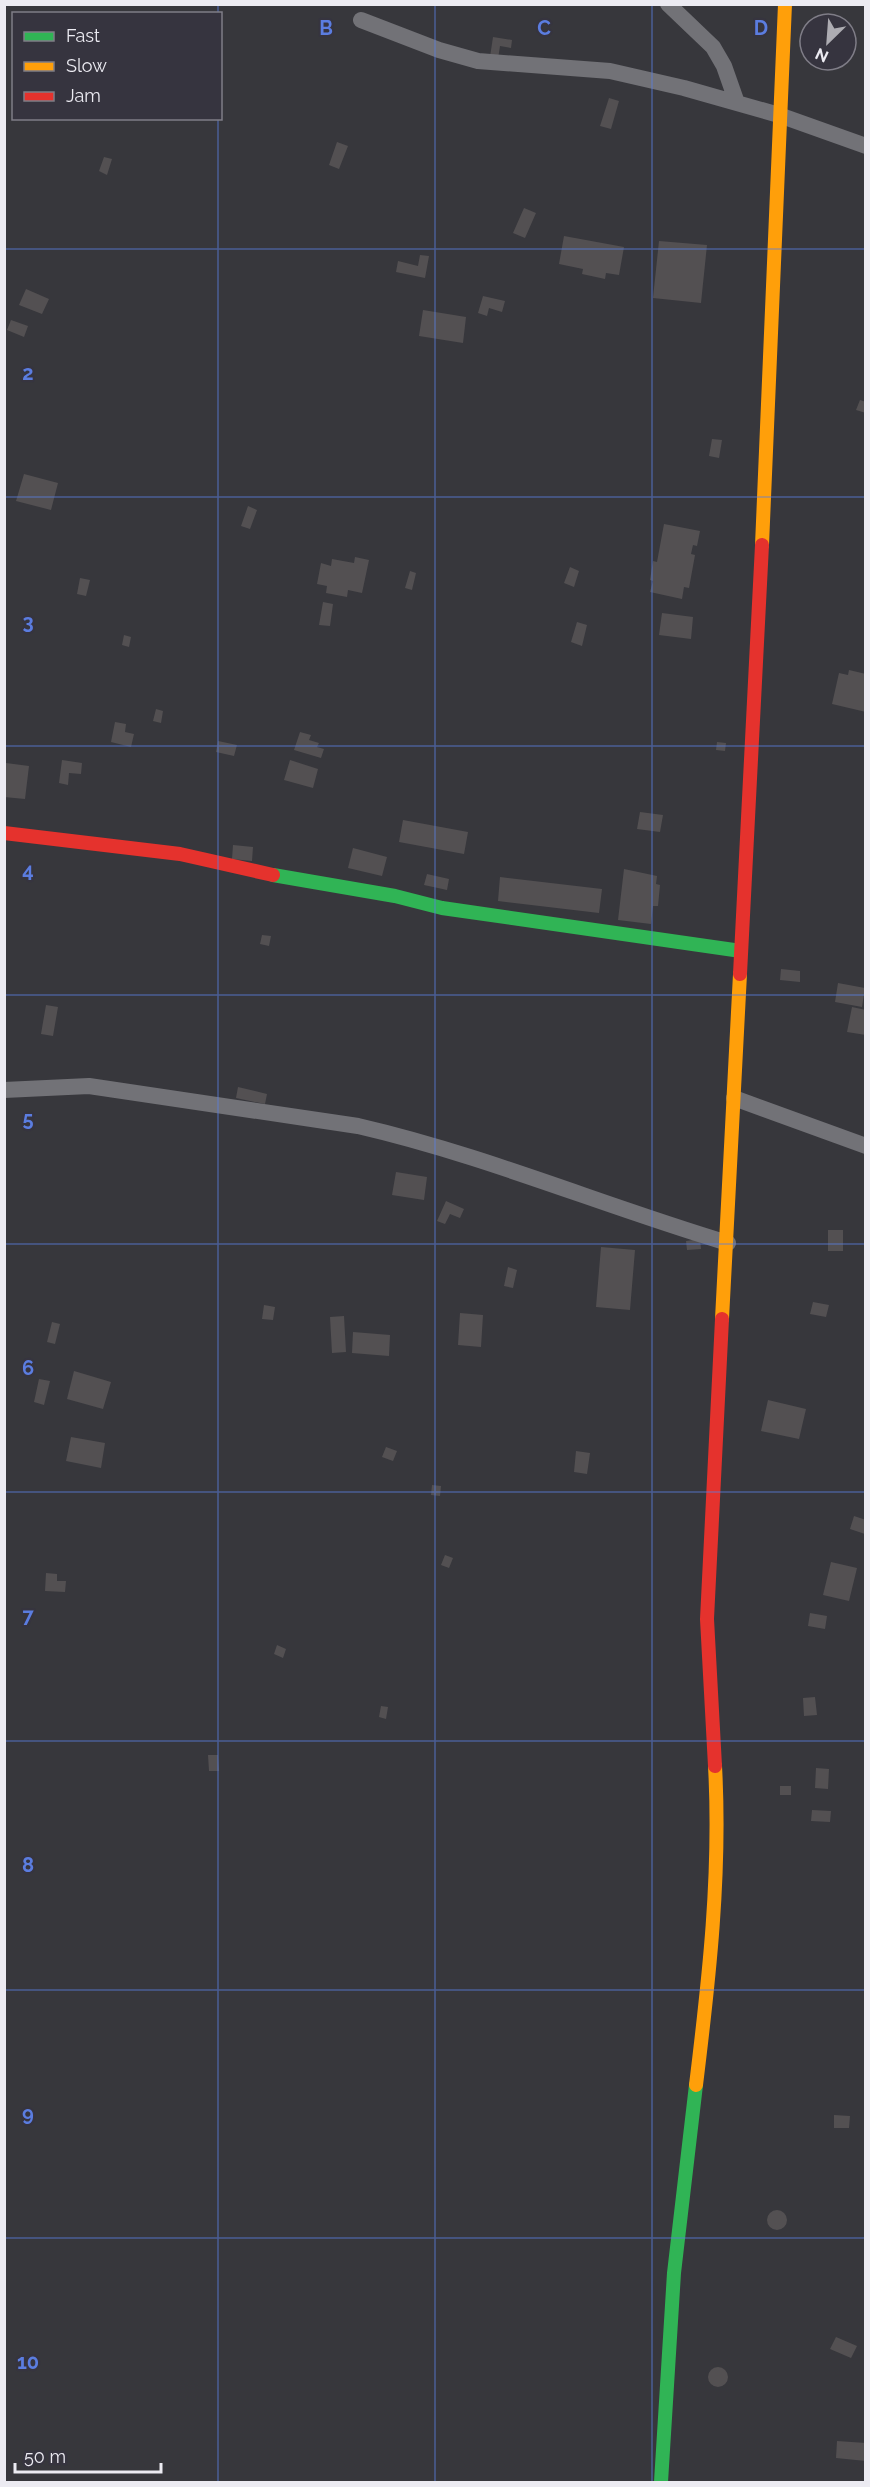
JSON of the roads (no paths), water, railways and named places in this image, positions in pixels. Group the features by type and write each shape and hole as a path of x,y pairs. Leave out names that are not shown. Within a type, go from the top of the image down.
{"street":[{"path":"668,4 713,47 724,66 737,103"},
{"path":"661,2482 675,2273 709,1978 716,1891 717,1797 707,1619 728,1243 763,522 785,4"},
{"path":"362,20 439,50 478,61 610,71 780,115 866,146"},
{"path":"4,833 180,854 266,874 395,896 442,908 741,951"},
{"path":"4,1090 89,1086 358,1126 528,1174 622,1210 728,1243"},
{"path":"734,1098 866,1146"}]}
